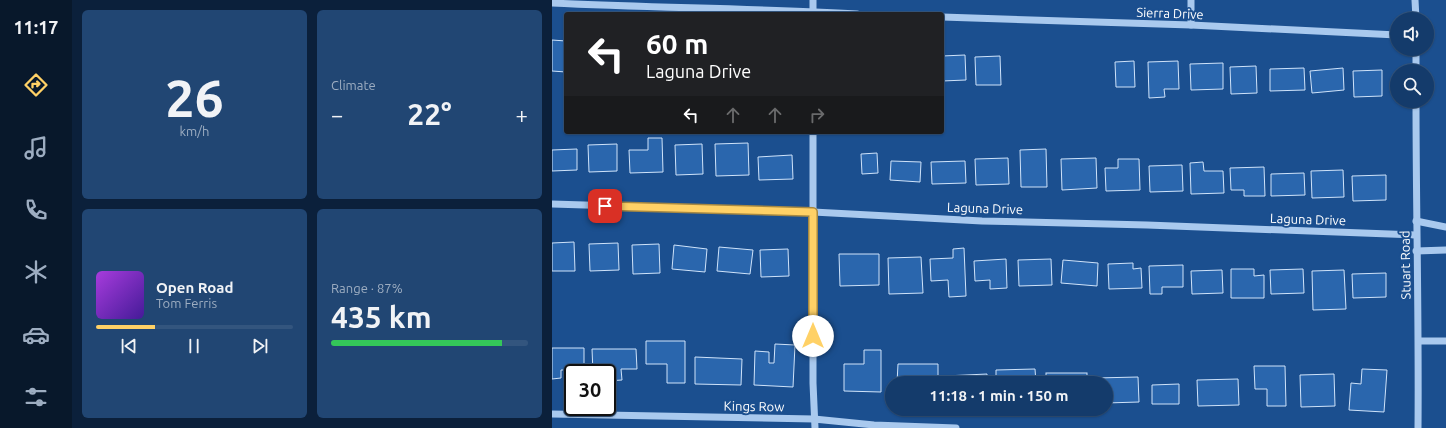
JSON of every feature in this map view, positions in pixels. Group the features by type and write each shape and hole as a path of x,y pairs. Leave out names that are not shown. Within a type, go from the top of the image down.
{"street":[{"path":"812,0 813,12"},
{"path":"1191,0 1191,25"},
{"path":"1415,0 1416,12"},
{"path":"552,3 792,12"},
{"name":"Sierra Drive","path":"944,17 1191,25 1390,35"},
{"name":"Stuart Road","path":"1416,108 1416,252 1419,341 1418,428"},
{"path":"813,134 813,383 815,428"},
{"name":"Laguna Drive","path":"552,204 813,212 982,221 1147,225 1416,235"},
{"path":"1416,221 1446,227"},
{"path":"1416,252 1446,250"},
{"path":"1419,341 1446,341"},
{"name":"Kings Row","path":"552,414 814,419 874,425 956,428"}],"building":[{"path":"552,40 564,41 564,72 552,71"},
{"path":"965,55 966,80 944,81 944,56"},
{"path":"1000,56 1001,85 976,85 975,57"},
{"path":"1134,61 1135,87 1116,87 1115,62"},
{"path":"1178,61 1179,89 1164,89 1165,97 1149,98 1148,62"},
{"path":"1223,63 1223,89 1191,90 1190,64"},
{"path":"1256,66 1257,93 1231,94 1230,67"},
{"path":"1304,68 1305,90 1270,91 1270,69"},
{"path":"1343,68 1344,90 1312,93 1310,71"},
{"path":"1382,70 1382,96 1354,97 1353,71"},
{"path":"648,138 662,138 663,172 630,173 629,150 648,150"},
{"path":"748,143 749,175 716,176 715,144"},
{"path":"617,144 617,171 589,172 588,145"},
{"path":"702,144 703,174 676,175 675,145"},
{"path":"577,149 577,170 552,171 552,150"},
{"path":"1046,149 1047,187 1021,187 1020,150"},
{"path":"877,153 878,173 862,174 861,154"},
{"path":"792,155 793,179 759,180 758,157"},
{"path":"1008,158 1009,184 976,185 975,159"},
{"path":"1096,158 1097,188 1062,190 1061,159"},
{"path":"1118,159 1139,159 1140,190 1106,191 1105,168 1118,168"},
{"path":"891,161 921,162 920,182 890,180"},
{"path":"965,161 966,183 932,184 931,162"},
{"path":"1203,162 1204,171 1223,171 1224,193 1191,194 1190,163"},
{"path":"1182,165 1183,191 1150,192 1149,166"},
{"path":"1264,167 1265,196 1244,196 1244,190 1231,190 1230,168"},
{"path":"1343,170 1344,197 1312,198 1311,171"},
{"path":"1304,173 1305,195 1271,196 1271,174"},
{"path":"1386,175 1386,200 1353,201 1352,176"},
{"path":"574,242 575,271 552,271 552,243"},
{"path":"618,243 619,270 590,271 589,244"},
{"path":"659,244 660,273 633,274 632,245"},
{"path":"674,245 707,249 705,272 672,269"},
{"path":"719,247 753,250 750,274 717,271"},
{"path":"964,248 966,296 949,297 948,280 931,281 930,259 953,258 953,249"},
{"path":"788,249 789,276 761,277 760,250"},
{"path":"839,254 879,254 879,285 840,286"},
{"path":"921,257 923,293 889,294 888,258"},
{"path":"1006,259 1007,288 990,289 990,280 975,281 974,261"},
{"path":"1051,259 1052,285 1019,286 1018,260"},
{"path":"1063,260 1098,263 1097,286 1061,283"},
{"path":"1133,263 1133,269 1141,268 1142,288 1109,289 1108,264"},
{"path":"1183,265 1183,287 1162,287 1162,294 1150,294 1149,266"},
{"path":"1231,269 1254,269 1254,276 1264,275 1264,298 1231,298"},
{"path":"1303,269 1304,293 1271,294 1270,270"},
{"path":"1222,270 1223,293 1192,294 1191,271"},
{"path":"1344,270 1346,309 1313,310 1312,271"},
{"path":"1386,273 1386,297 1353,298 1352,274"},
{"path":"646,341 685,341 685,383 667,383 667,364 646,364"},
{"path":"775,344 795,345 793,387 754,385 755,351 769,352 769,363 774,363"},
{"path":"552,348 584,348 584,364 564,364 564,370 561,370 561,378 552,379"},
{"path":"592,349 636,349 637,369 621,369 622,380 616,380 616,364 593,364"},
{"path":"864,350 881,350 881,392 844,391 844,364 864,364"},
{"path":"695,357 742,359 741,385 695,384"},
{"path":"898,364 938,364 938,376 897,376"},
{"path":"1254,366 1285,366 1286,406 1267,406 1267,389 1255,389"},
{"path":"1035,369 1036,376 996,376 996,370"},
{"path":"1362,369 1387,370 1384,412 1349,410 1351,383 1361,384"},
{"path":"1046,373 1087,373 1087,376 1046,376"},
{"path":"987,374 987,376 945,376"},
{"path":"1334,374 1335,406 1301,407 1300,375"},
{"path":"1138,377 1139,402 1113,403 1113,378"},
{"path":"1238,379 1239,405 1198,406 1197,380"},
{"path":"1179,384 1179,404 1152,404 1152,385"}],"route":[{"path":"605,206 813,212 813,336"}]}
